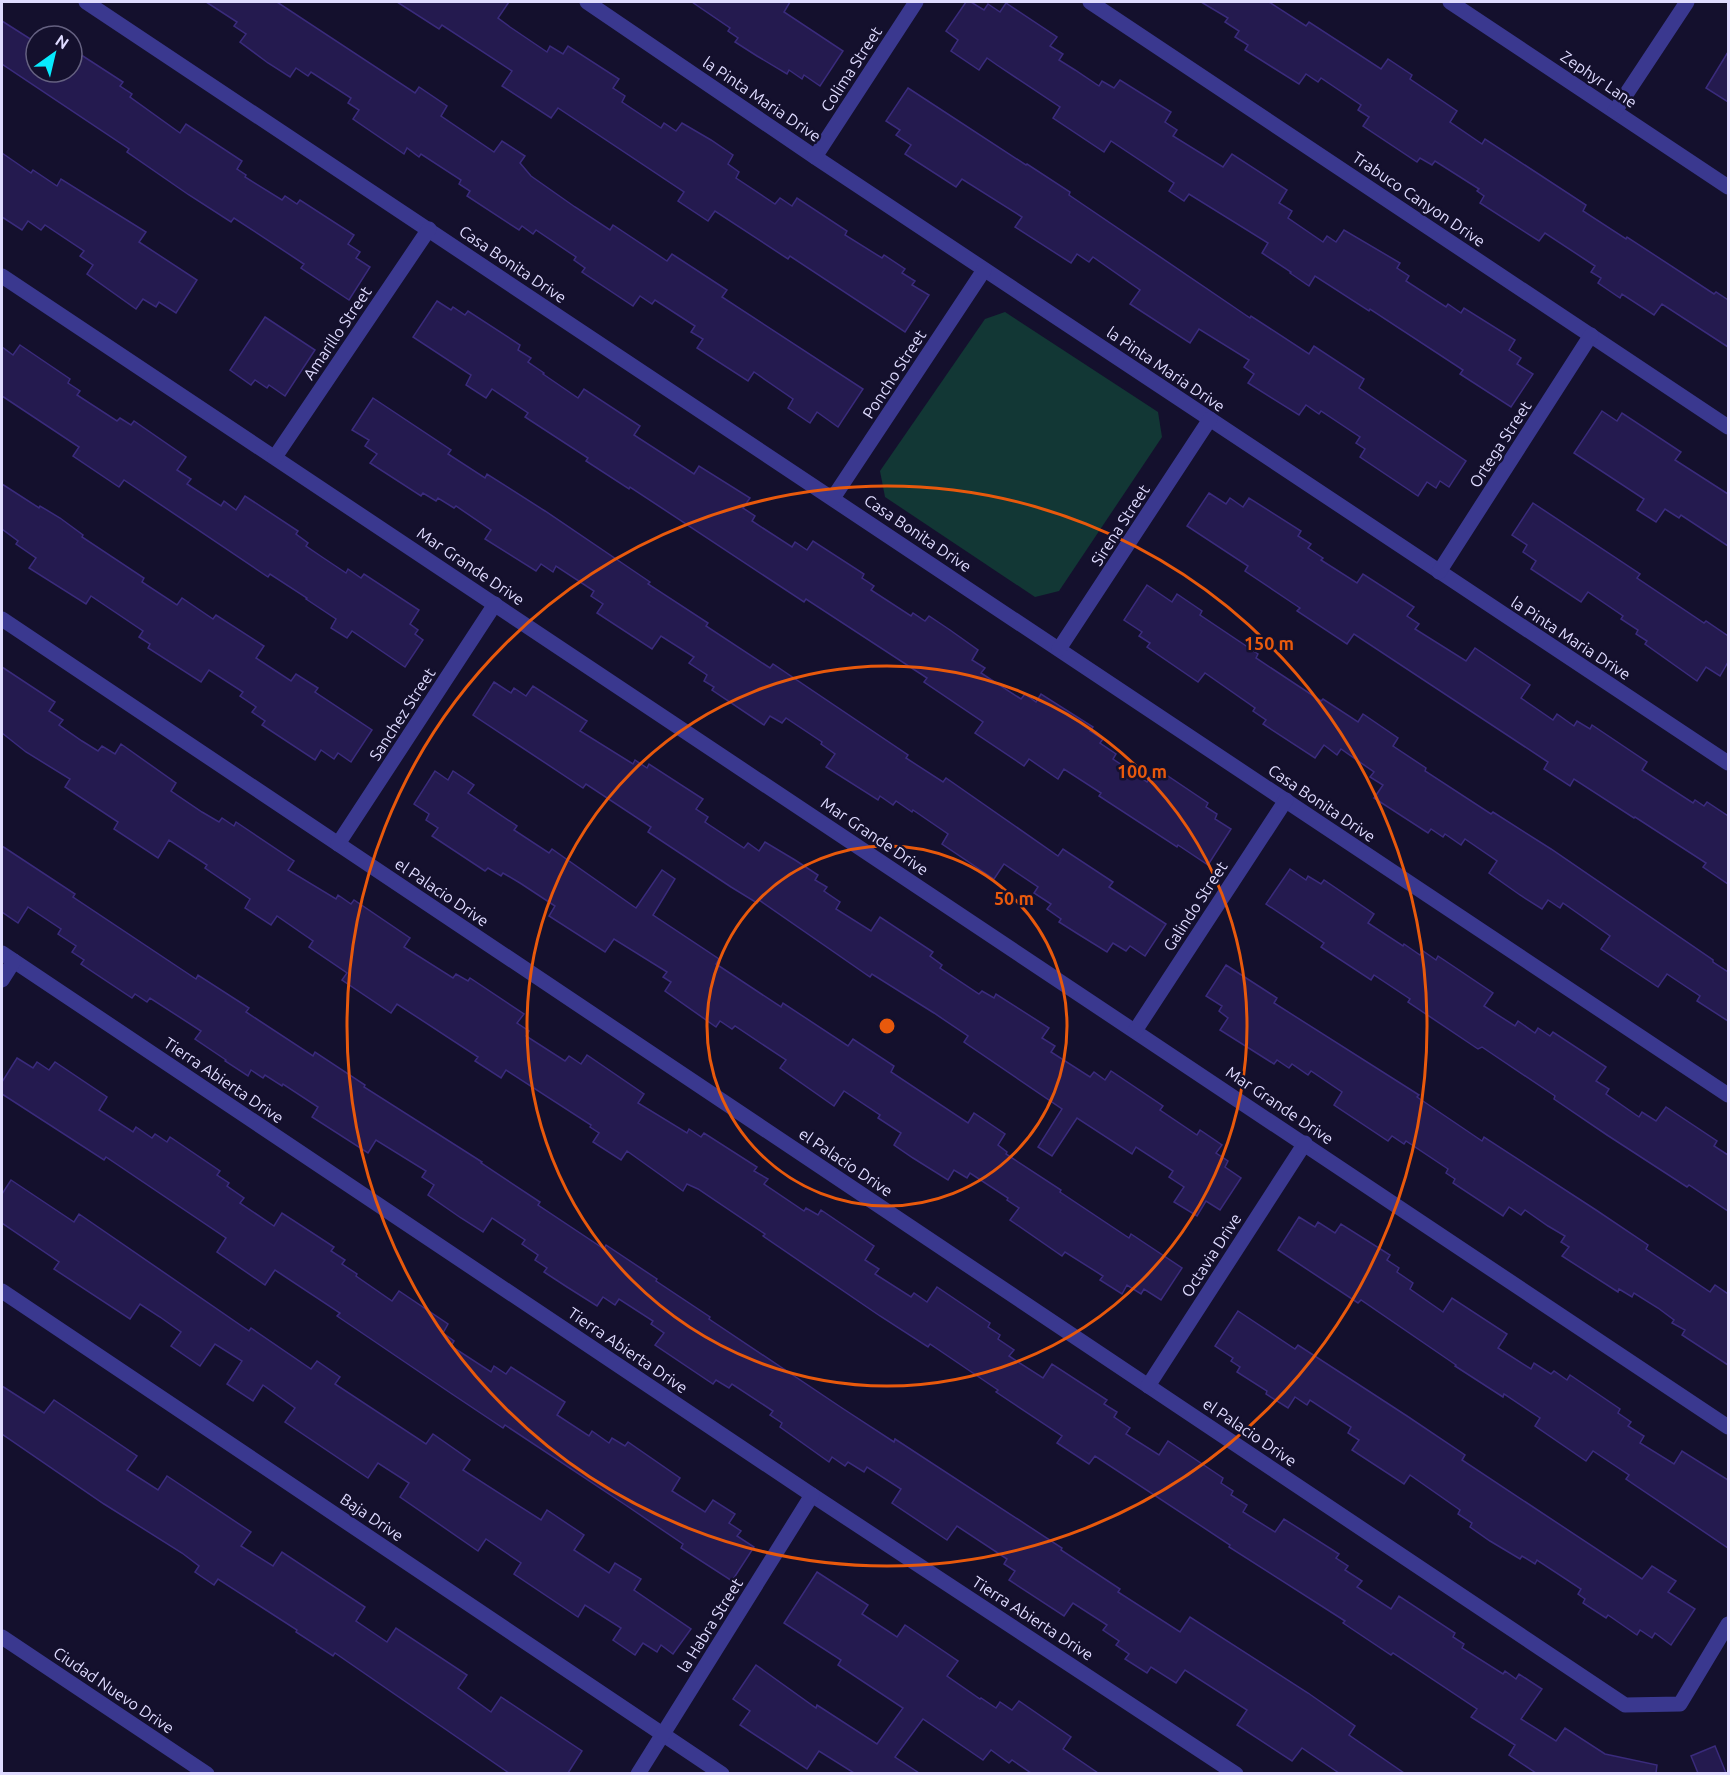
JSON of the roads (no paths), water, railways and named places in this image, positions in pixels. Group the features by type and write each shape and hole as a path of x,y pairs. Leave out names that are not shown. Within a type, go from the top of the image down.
{"street":[{"name":"Casa Bonita Drive","path":"86,2 1728,1095"},
{"name":"la Pinta Maria Drive","path":"587,2 984,270 1728,763"},
{"name":"Colima Street","path":"815,157 916,2"},
{"name":"Trabuco Canyon Drive","path":"1090,2 1728,427"},
{"name":"Zephyr Lane","path":"1450,2 1728,187"},
{"path":"1615,111 1687,2"},
{"name":"Amarillo Street","path":"275,457 429,229"},
{"name":"Poncho Street","path":"834,498 984,270"},
{"name":"Mar Grande Drive","path":"2,276 1728,1426"},
{"name":"Ortega Street","path":"1439,572 1591,335"},
{"name":"Sirena Street","path":"1059,649 1210,419"},
{"name":"Sanchez Street","path":"338,844 495,604"},
{"name":"el Palacio Drive","path":"2,619 1625,1705 1680,1704 1728,1624"},
{"name":"Galindo Street","path":"1135,1030 1286,800"},
{"path":"2,980 8,957"},
{"name":"Tierra Abierta Drive","path":"8,957 812,1495 1236,1773"},
{"name":"Octavia Drive","path":"1148,1386 1305,1143"},
{"name":"Baja Drive","path":"2,1291 722,1773"},
{"name":"la Habra Street","path":"638,1773 812,1495"},
{"name":"Ciudad Nuevo Drive","path":"2,1637 207,1773"}]}
